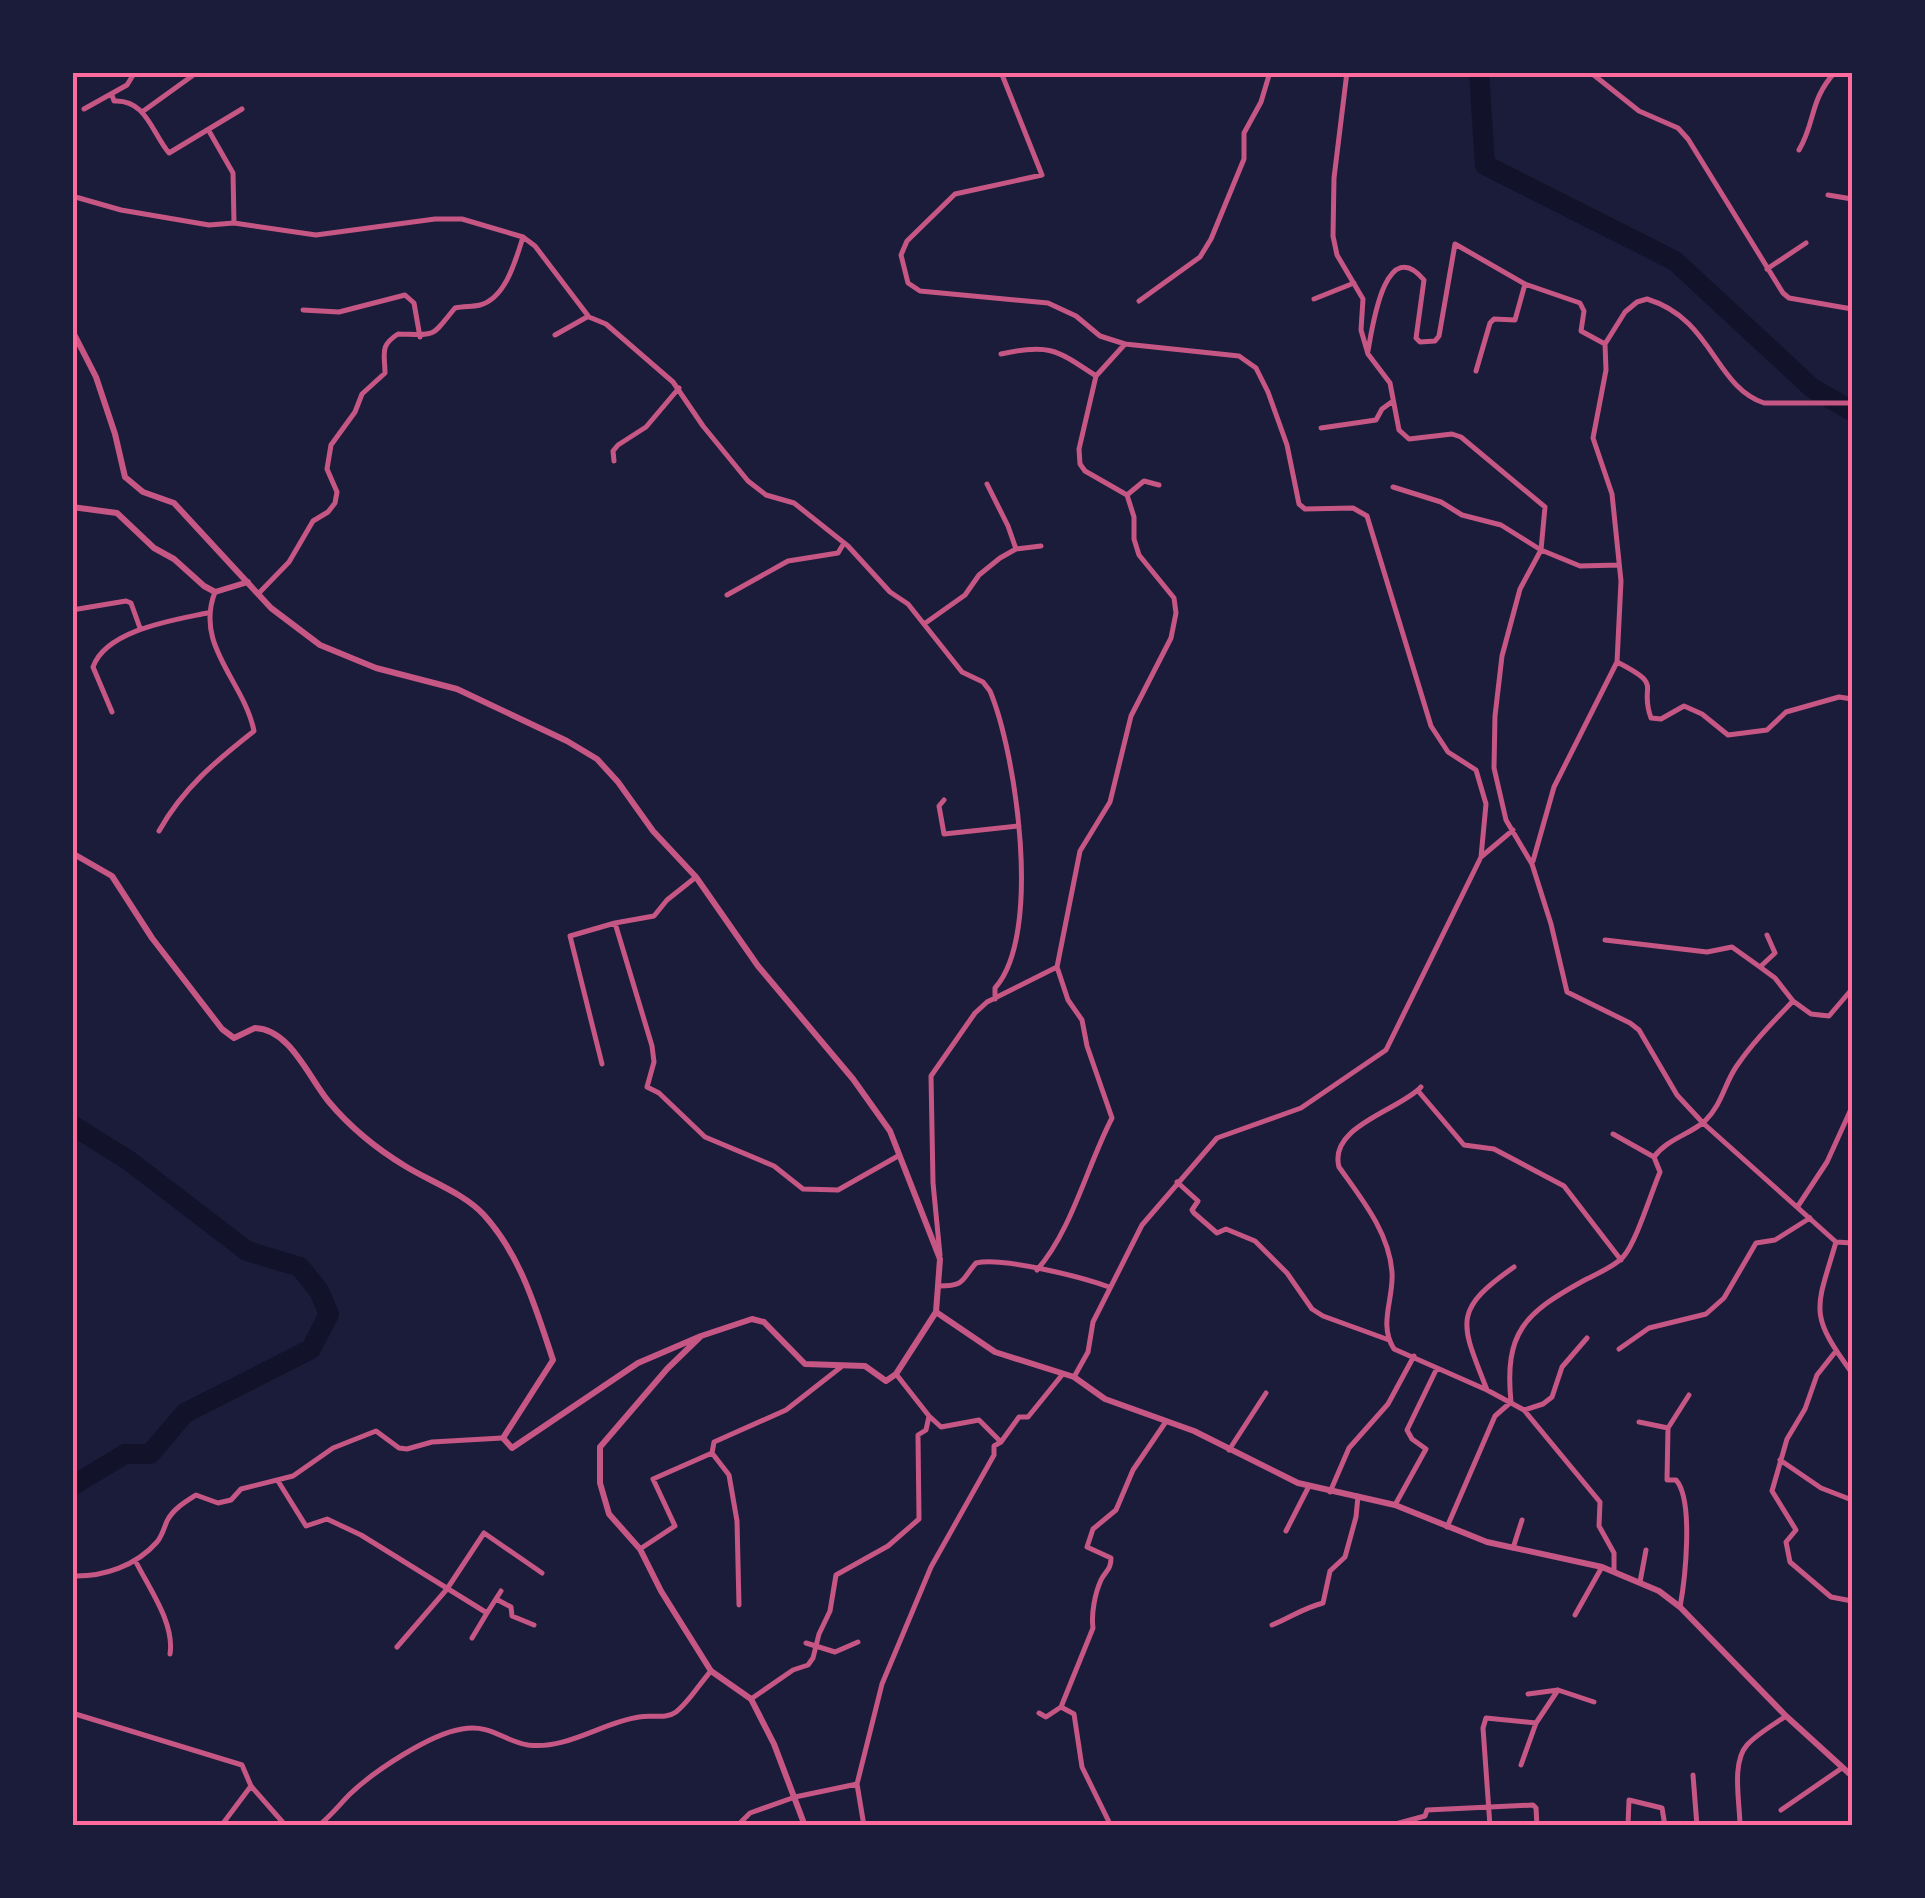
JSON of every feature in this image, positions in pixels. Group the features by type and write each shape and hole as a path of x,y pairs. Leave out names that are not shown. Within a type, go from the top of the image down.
{"street":[{"path":"84,108 127,86 136,72"},
{"path":"142,112 192,76 189,72"},
{"path":"1002,72 1042,175 954,194 907,241 901,255 908,284 920,291 1048,303 1076,316 1100,336 1125,344 1239,356 1256,368 1287,445 1299,504 1306,509 1352,508 1367,516 1431,726 1448,752 1476,770 1486,804 1481,857 1386,1050 1301,1108 1217,1138 1142,1225 1092,1322 1088,1352 1074,1377"},
{"path":"1139,301 1200,257 1211,238 1244,159 1244,134 1261,102 1270,72"},
{"path":"1348,72 1334,178 1333,236 1336,255 1363,299 1361,330 1368,354 1390,384 1399,430 1416,439 1452,434 1460,437 1544,506 1541,550 1520,589 1502,656 1494,768 1506,820 1532,864 1566,992 1639,1030 1677,1095 1703,1123 1836,1242 1852,1243"},
{"path":"1590,72 1640,111 1678,128 1789,298 1852,309"},
{"path":"1799,150 1806,139 1816,98 1835,72"},
{"path":"112,94 114,101 128,100 142,112 169,152 242,109"},
{"path":"208,130 232,173 234,223"},
{"path":"1828,195 1852,199"},
{"path":"72,196 120,210 209,225 234,223 316,235 418,219 462,220 523,236 535,246 588,317 606,324 679,388 703,426 748,481 766,495 794,503 844,543 890,592 908,604 962,672 983,682 990,691 1010,763 1019,826 1020,880 1016,946 1007,974 995,988 995,998"},
{"path":"258,594 289,562 313,521 335,503 337,492 327,468 331,444 355,412 362,394 385,373 384,347 398,334 420,336 448,321 455,308 477,306 499,291 523,236"},
{"path":"1767,269 1806,243"},
{"path":"1368,354 1383,285 1396,270 1403,268 1418,273 1424,280 1416,338 1420,342 1435,341 1439,336 1455,244 1525,284 1580,303 1584,311 1581,332 1606,344"},
{"path":"1314,299 1354,283"},
{"path":"1476,371 1490,323 1514,320 1525,284"},
{"path":"303,310 339,312 405,295 414,302 420,336"},
{"path":"1532,864 1554,786 1617,662 1620,632 1612,494 1593,438 1606,370 1606,344 1625,312 1647,299 1660,302 1693,325 1730,378 1752,399 1764,403 1850,402"},
{"path":"555,336 588,317"},
{"path":"72,330 96,377 125,478 143,492 174,503 271,608 320,645 376,668 457,688 597,758 653,832 696,878 758,966 876,1111 890,1132 940,1259"},
{"path":"1037,1270 1052,1253 1112,1118 1082,1020 1068,1000 1057,967 1073,898 1073,875 1080,852 1110,802 1131,716 1171,638 1176,613 1174,598 1139,555 1127,495 1085,471 1080,464 1079,449 1096,376 1125,344"},
{"path":"1001,354 1043,347 1096,376"},
{"path":"614,461 613,452 618,444 646,427 679,388"},
{"path":"1321,428 1376,420 1393,401"},
{"path":"1127,495 1144,481 1158,485"},
{"path":"987,484 1016,549"},
{"path":"1393,487 1441,502 1462,515 1501,525 1541,550 1580,566 1618,566"},
{"path":"72,508 117,514 154,548 215,592 248,582"},
{"path":"727,595 788,561 838,554 844,543"},
{"path":"924,624 956,602 979,575 1016,549 1040,546"},
{"path":"158,831 177,800 210,766 254,731 211,638 208,613 215,592"},
{"path":"72,610 126,601 132,603 140,628"},
{"path":"112,712 93,667 99,654 140,628 208,613"},
{"path":"1617,662 1650,686 1651,718 1661,720 1684,706 1728,734 1758,733 1786,712 1839,697 1852,699"},
{"path":"944,800 939,806 944,834 1019,826"},
{"path":"1481,857 1513,830"},
{"path":"72,853 112,876 152,938 222,1029 234,1038 254,1028 274,1034 309,1072 328,1100 366,1138 482,1213 511,1255 537,1304 553,1360 504,1438"},
{"path":"602,1064 570,936 654,916 667,900 696,878"},
{"path":"616,923 652,1046 654,1062 647,1087 659,1093 705,1137 774,1166 803,1188 838,1190 898,1156"},
{"path":"1760,967 1775,952 1767,935"},
{"path":"1605,940 1708,952 1732,948 1775,978 1793,1001 1811,1014 1829,1016 1852,989"},
{"path":"504,1438 512,1448 518,1446 638,1362 752,1319 764,1322 805,1364 864,1366 886,1381 896,1374 936,1312 940,1259 931,1076 975,1013 995,998 1057,967"},
{"path":"1654,1157 1660,1148 1703,1123 1724,1096 1732,1072 1793,1001"},
{"path":"1614,1571 1614,1552 1599,1526 1600,1502 1524,1410 1394,1349 1388,1340 1385,1316 1392,1271 1379,1223 1339,1167 1336,1156 1343,1140 1419,1089 1464,1144 1494,1148 1564,1186 1621,1260"},
{"path":"1798,1206 1827,1162 1852,1107"},
{"path":"1511,1402 1510,1350 1525,1322 1551,1298 1621,1260 1632,1245 1660,1172 1654,1157 1613,1134"},
{"path":"1177,1182 1198,1200 1194,1213 1216,1233 1226,1229 1255,1241 1286,1273 1312,1309 1352,1329 1388,1340"},
{"path":"1619,1349 1649,1328 1706,1314 1724,1298 1756,1243 1775,1240 1810,1218"},
{"path":"1836,1242 1818,1311 1836,1351 1852,1373"},
{"path":"939,1286 956,1286 976,1264 984,1262 1109,1287"},
{"path":"1487,1390 1466,1329 1468,1311 1485,1287 1514,1267"},
{"path":"936,1312 994,1352 1074,1377 1105,1399 1194,1431 1270,1471 1309,1486 1395,1505 1447,1527 1513,1548 1602,1567 1659,1590 1852,1776"},
{"path":"700,1336 600,1447 598,1468 609,1514 640,1548 661,1591 711,1671 751,1699 805,1826"},
{"path":"1524,1410 1552,1398 1562,1367 1587,1338"},
{"path":"1836,1351 1817,1375 1809,1399 1786,1439 1772,1492 1796,1528 1786,1542 1790,1562 1831,1597 1852,1601"},
{"path":"1330,1492 1349,1448 1388,1404 1414,1356"},
{"path":"739,1605 737,1521 729,1475 712,1453 714,1442 786,1410 841,1366"},
{"path":"1395,1505 1426,1448 1407,1430 1437,1368"},
{"path":"896,1374 941,1427 979,1420 1002,1442"},
{"path":"864,1826 858,1784 882,1684 931,1568 994,1454 994,1446 1002,1442 1019,1417 1028,1417 1062,1375"},
{"path":"1229,1450 1266,1393"},
{"path":"1680,1607 1686,1574 1686,1518 1681,1484 1667,1480 1668,1428 1689,1395"},
{"path":"1447,1527 1495,1416 1511,1402"},
{"path":"751,1699 793,1670 808,1666 830,1611 836,1575 888,1546 919,1520 918,1435 926,1430 929,1416"},
{"path":"1639,1422 1668,1428"},
{"path":"1039,1713 1046,1718 1060,1707 1093,1628 1091,1617 1100,1581 1111,1566 1111,1558 1087,1547 1093,1529 1116,1510 1133,1470 1165,1423"},
{"path":"72,1576 92,1577 135,1560 159,1540 169,1516 196,1495 218,1503 231,1500 241,1489 293,1476 333,1448 376,1431 400,1448 408,1449 432,1442 504,1438"},
{"path":"640,1548 675,1526 653,1479 712,1453"},
{"path":"1780,1460 1821,1488 1852,1500"},
{"path":"278,1482 306,1526 327,1519 362,1535 487,1612"},
{"path":"1286,1531 1309,1486"},
{"path":"1272,1625 1299,1610 1323,1603 1330,1571 1345,1557 1358,1496"},
{"path":"1513,1548 1522,1520"},
{"path":"397,1647 447,1589 484,1533 542,1574"},
{"path":"1640,1582 1646,1550"},
{"path":"135,1560 167,1626 170,1654"},
{"path":"1575,1615 1602,1567"},
{"path":"472,1638 500,1591"},
{"path":"496,1598 511,1606 512,1616 534,1625"},
{"path":"806,1643 842,1652 858,1642"},
{"path":"318,1826 387,1765 446,1734 460,1729 490,1729 526,1745 544,1744 594,1733 637,1716 666,1717 682,1706 711,1671"},
{"path":"1521,1765 1536,1723 1558,1690"},
{"path":"1528,1694 1558,1690 1594,1702"},
{"path":"1060,1707 1074,1714 1082,1767 1111,1826"},
{"path":"72,1713 242,1765 251,1786 286,1826"},
{"path":"1740,1826 1741,1754 1748,1744 1786,1716"},
{"path":"1490,1826 1482,1728 1486,1718 1536,1723"},
{"path":"1781,1810 1842,1768"},
{"path":"1693,1774 1697,1826"},
{"path":"737,1826 750,1813 795,1796 858,1784"},
{"path":"221,1826 251,1786"},
{"path":"1628,1825 1628,1800 1662,1808 1665,1826"},
{"path":"1426,1826 1426,1810 1535,1806 1537,1826"},
{"path":"1388,1826 1425,1816"},
{"path":"1848,1826 1852,1818"},
{"path":"1364,1824 1379,1826"}],"waterway":[{"path":"1479,72 1485,165 1675,261 1812,388 1852,411"},
{"path":"72,1125 128,1160 247,1251 300,1267 319,1291 329,1314 311,1349 185,1413 150,1454 125,1454 72,1486"}]}
